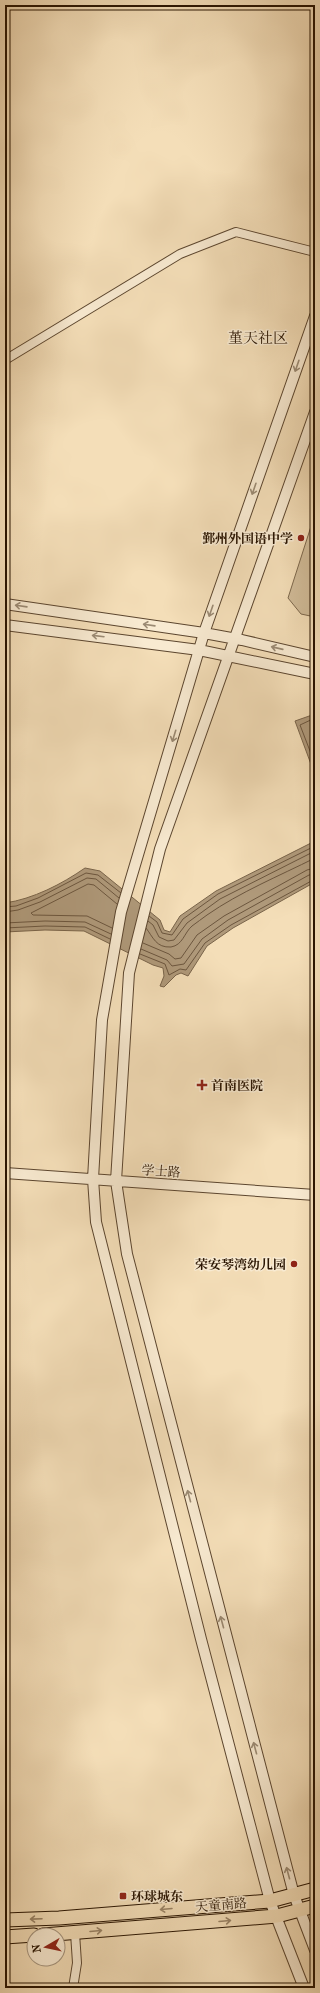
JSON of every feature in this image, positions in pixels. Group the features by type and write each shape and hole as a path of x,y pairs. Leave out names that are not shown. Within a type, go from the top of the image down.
{"main road":[{"name":"天童南路","path":"5,1920 59,1918 270,1901 315,1889"},
{"path":"66,1934 277,1916 315,1906"},
{"path":"5,1937 26,1936"}],"street":[{"path":"5,360 180,254 236,232 315,252"},
{"path":"304,1988 270,1901 199,1632 96,1222 93,1179 102,1020 121,912 204,633 315,316"},
{"path":"315,412 160,849 129,973 116,1181 127,1254 294,1895 315,1950"},
{"path":"5,604 204,633 315,657"},
{"path":"5,624 229,654 315,674"},
{"name":"学士路","path":"5,1172 315,1195"},
{"path":"73,1988 77,1963 75,1933"}],"shaded area":[{"path":"314,517 315,617 301,614 288,598"}],"water":[{"path":"315,714 315,775 295,721"},
{"path":"315,841 315,882 233,928 207,946 188,976 181,973 176,975 164,987 160,986 164,976 163,968 153,965 84,931 45,930 5,932 5,903 26,898 47,890 67,880 85,868 100,871 160,920 164,930 170,932 180,916 216,891"}],"place":[{"name":"鄞州外国语中学","path":"301,538"},
{"name":"首南医院","path":"202,1085"},
{"name":"荣安琴湾幼儿园","path":"294,1264"},
{"name":"环球城东","path":"123,1896"}],"district":[{"name":"堇天社区","path":"258,338"}]}
